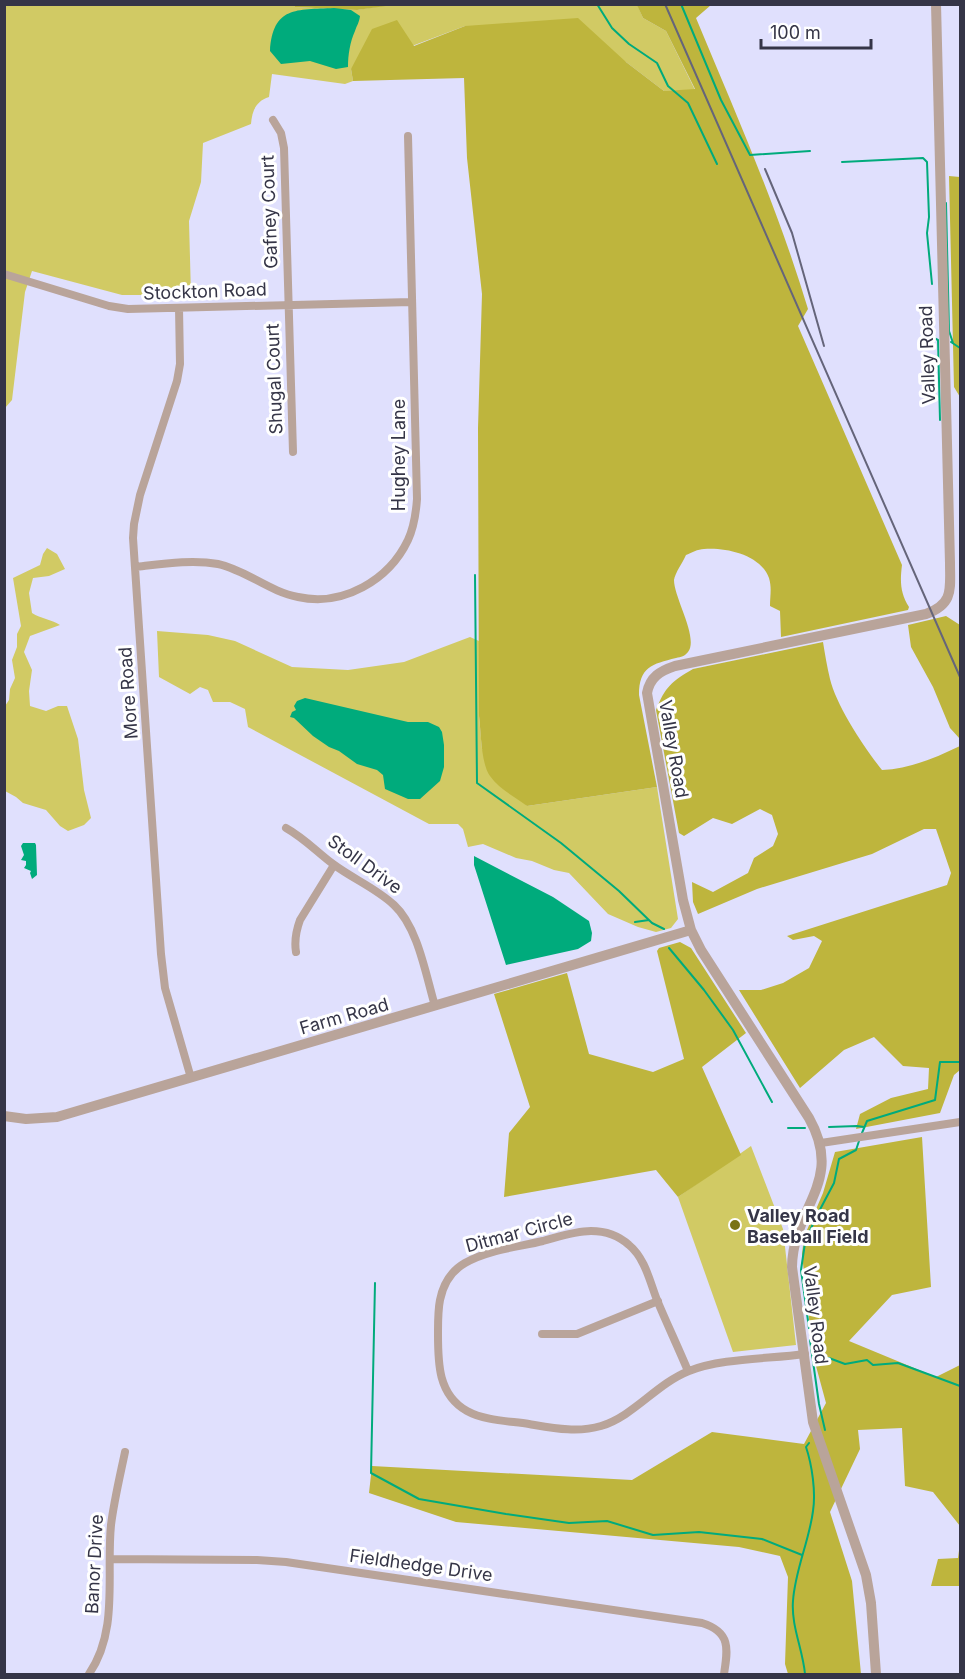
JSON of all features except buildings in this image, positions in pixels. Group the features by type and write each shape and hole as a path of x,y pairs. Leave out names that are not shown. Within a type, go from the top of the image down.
{"street":[{"name":"Valley Road","path":"876,1674 868,1587 813,1422 794,1280 792,1255 798,1230 819,1180 823,1156 821,1143 809,1118 708,962 691,930 683,900 648,704 648,687 653,678 675,666 926,614 940,608 948,599 950,552 936,4"},
{"name":"Gafney Court","path":"273,120 284,148 289,305"},
{"name":"Hughey Lane","path":"135,567 199,563 221,565 287,594 309,599 344,595 362,588 389,568 408,540 416,509 408,136"},
{"name":"Stockton Road","path":"4,274 109,306 128,309 411,302"},
{"name":"Shugal Court","path":"289,305 292,452"},
{"name":"More Road","path":"178,308 180,364 177,381 136,514 133,538 161,954 165,988 191,1078"},
{"name":"Stoll Drive","path":"286,828 303,838 334,865 376,890 401,913 413,934 435,1006"},
{"path":"296,952 295,937 300,920 334,865"},
{"name":"Farm Road","path":"4,1116 26,1119 57,1117 691,930"},
{"path":"821,1143 960,1122"},
{"name":"Ditmar Circle","path":"688,1371 637,1253 617,1237 604,1232 573,1233 478,1257 457,1269 441,1295 438,1347 440,1377 447,1392 467,1411 494,1419 572,1430 601,1426 615,1420 665,1384 688,1371 712,1364 805,1354"},
{"path":"542,1334 577,1334 658,1301"},
{"name":"Banor Drive","path":"89,1674 101,1651 107,1630 111,1527 125,1452"},
{"name":"Fieldhedge Drive","path":"110,1560 286,1562 682,1619 709,1625 722,1634 727,1653 724,1674"}],"shaded area":[{"path":"294,4 295,7 357,10 393,4 637,4 643,18 666,31 695,90 664,91 626,62 465,26 351,69 353,81 345,84 272,74 269,97 256,107 251,124 203,143 201,182 189,221 191,295 122,295 32,271 25,292 12,400 5,408 5,5"},
{"path":"294,5 393,5 357,10 295,7"},
{"path":"637,5 711,5 696,18 756,162 796,272 808,309 798,326 902,565 901,587 909,607 908,610 781,637 780,611 770,606 769,578 759,563 742,554 722,549 702,549 686,555 674,580 691,646 684,655 648,668 641,678 640,686 639,695 657,787 527,806 498,785 487,771 479,716 478,428 482,294 467,158 464,78 353,81 351,69 372,29 397,20 414,46 465,26 578,18 626,62 664,91 695,89 666,31 643,18"},
{"path":"308,9 351,10 360,16 353,35 348,67 336,69 310,61 281,64 270,51 276,26 289,13"},
{"path":"949,176 960,177 960,397 954,387"},
{"path":"47,548 57,554 65,569 49,576 33,578 29,593 32,613 60,625 30,636 24,652 32,670 29,691 30,706 46,711 58,706 67,706 78,739 84,790 91,818 84,825 68,831 60,826 46,810 23,803 5,791 5,706 15,678 12,660 17,647 17,634 21,626 13,578 40,565"},
{"path":"946,616 960,625 960,739 950,728 933,687 911,647 908,625"},
{"path":"157,631 208,635 235,641 292,667 348,670 404,662 470,637 479,641 479,716 482,749 527,806 657,787 678,919 671,928 656,932 608,914 569,873 516,858 483,844 468,847 463,829 458,824 429,824 248,727 245,709 230,702 213,702 208,690 200,687 190,694 159,677"},
{"path":"823,642 830,679 838,701 860,739 882,770 902,768 922,762 960,746 960,1070 954,1075 940,1113 856,1129 860,1114 891,1098 928,1089 929,1068 903,1066 874,1037 844,1050 800,1088 739,990 761,990 783,983 809,968 822,941 814,936 793,940 787,936 947,885 951,873 936,829 924,829 872,854 757,889 698,914 693,902 692,882 713,892 748,873 754,858 773,846 778,834 772,815 760,809 732,824 713,818 684,836 679,833 656,710 670,685 693,669"},
{"path":"305,698 408,722 428,722 439,727 444,745 444,767 440,781 420,799 408,799 385,789 383,775 377,770 357,764 329,747 290,717 296,710 294,706 297,701"},
{"path":"23,843 35,843 36,845 37,875 32,879 31,871 24,868 26,861 21,860 24,855 21,846"},
{"path":"474,856 553,897 589,921 591,941 578,949 506,965 474,865"},
{"path":"680,942 691,948 746,1033 702,1067 741,1155 678,1197 656,1170 504,1197 509,1133 530,1107 494,994 567,973 589,1054 653,1072 684,1059 657,951 659,948"},
{"path":"922,1137 931,1287 892,1295 849,1341 936,1377 960,1365 960,1526 933,1492 905,1486 902,1428 858,1430 860,1449 830,1512 852,1581 861,1674 788,1674 785,1664 788,1577 780,1556 739,1547 456,1522 369,1493 372,1466 632,1480 712,1432 804,1444 826,1403 813,1355 802,1254 804,1237 823,1193 835,1152"},
{"path":"751,1146 783,1229 796,1345 733,1352 678,1197"},
{"path":"960,1543 960,1586 931,1586 938,1559 958,1558"}],"waterway":[{"path":"597,4 612,28 629,44 657,63 668,86 688,103 717,164"},
{"path":"681,4 721,100 750,155 810,151"},
{"path":"842,162 923,158 927,162 929,217 927,233 932,284"},
{"path":"946,203 949,331 953,343"},
{"path":"932,313 932,323 928,329 930,336 938,340 940,420"},
{"path":"951,342 960,348"},
{"path":"475,575 477,783 561,843 619,891 652,923 664,929"},
{"path":"635,922 649,920"},
{"path":"669,948 733,1030 772,1102"},
{"path":"862,1133 867,1121 935,1100 940,1062 960,1062"},
{"path":"829,1127 864,1127"},
{"path":"788,1128 805,1128"},
{"path":"809,1328 801,1270 805,1243 834,1183 839,1159 856,1150 859,1141"},
{"path":"375,1283 371,1473 419,1499 569,1523 607,1521 653,1535 699,1532 762,1539 802,1555"},
{"path":"810,1340 825,1430"},
{"path":"813,1362 829,1358 845,1364 867,1360 873,1365 898,1363 960,1386"},
{"path":"805,1674 794,1620 793,1601 796,1578 814,1504 813,1479 806,1447 809,1443"}],"railway":[{"path":"665,4 960,677"},
{"path":"765,169 792,233 824,346"}],"place":[{"name":"Valley Road Baseball Field","path":"735,1225"}]}
